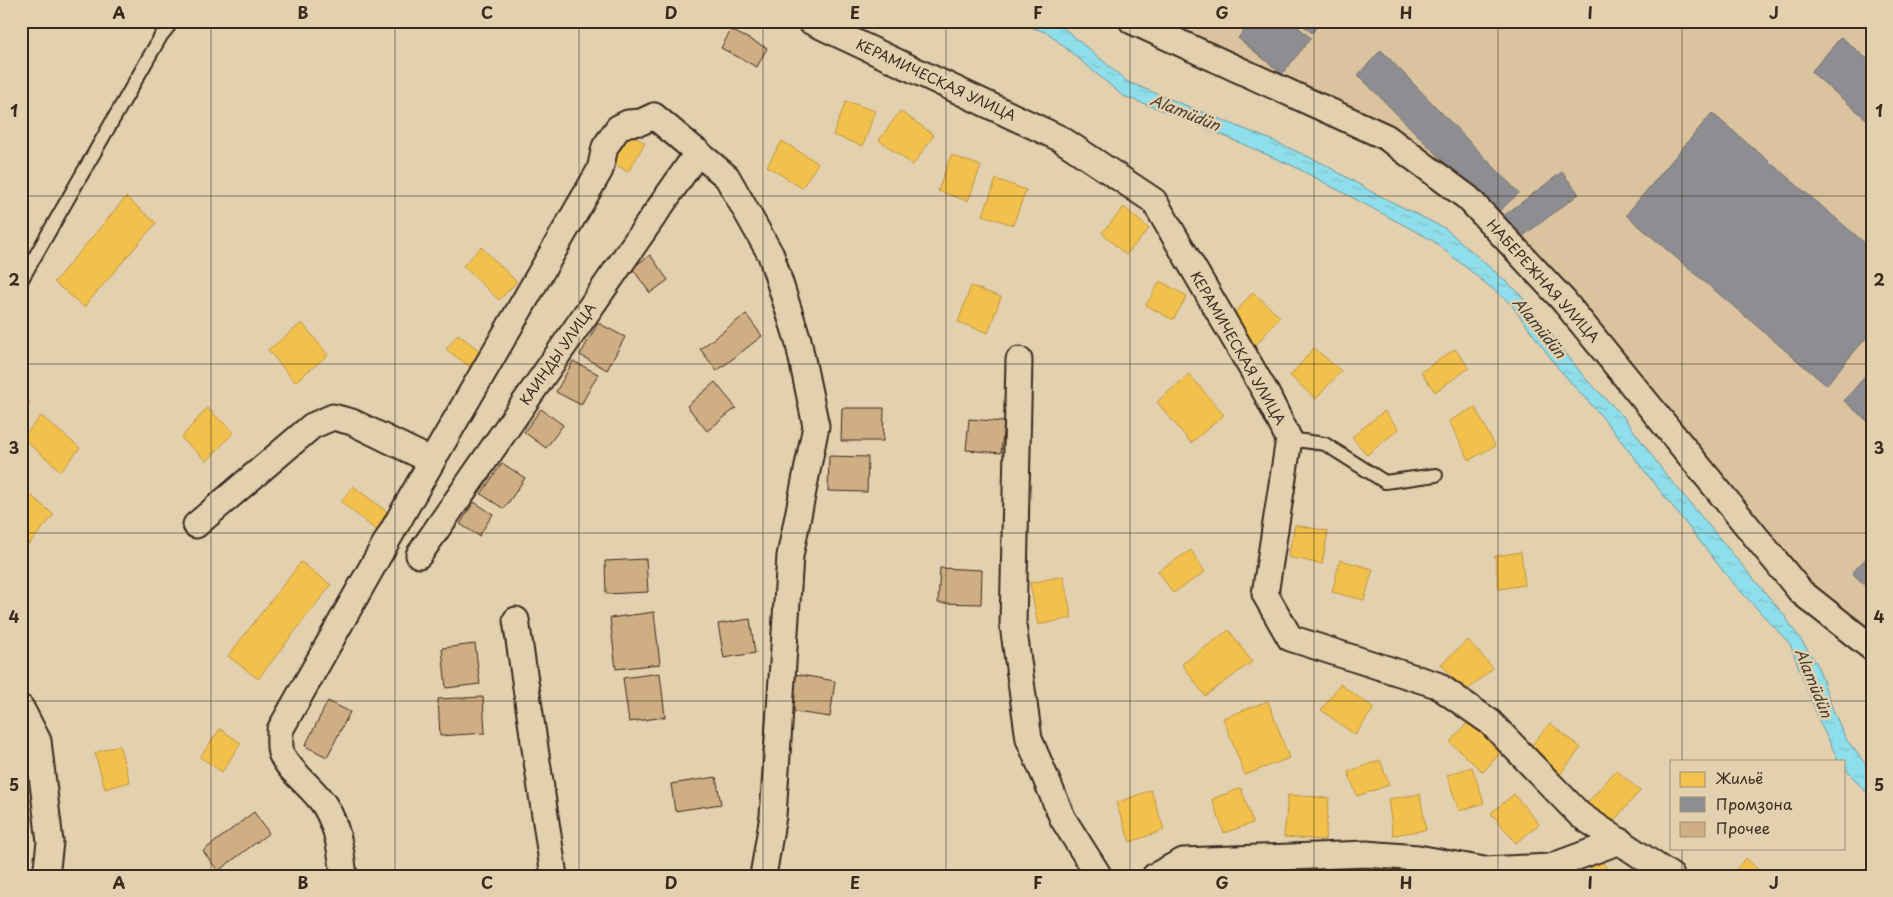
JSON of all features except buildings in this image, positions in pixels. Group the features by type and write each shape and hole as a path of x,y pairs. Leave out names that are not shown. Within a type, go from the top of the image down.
{"street":[{"name":"КЕРАМИЧЕСКАЯ УЛИЦА","path":"810,21 1061,139 1154,201 1266,393 1289,439 1265,594 1290,638 1437,685 1490,722 1580,815 1671,876"},
{"name":"НАБЕРЕЖНАЯ УЛИЦА","path":"1132,21 1386,137 1468,198 1563,300 1801,592 1872,648"},
{"path":"344,876 340,843 326,806 286,762 280,751 280,730 600,170 605,147 618,128 628,123 641,122 654,116 727,177 771,254 798,340 816,426 790,556 772,816 763,876"},
{"name":"КАИНДЫ УЛИЦА","path":"419,555 698,152"},
{"path":"1019,360 1013,625 1030,739 1063,819 1099,876"},
{"path":"196,525 312,426 333,417 352,422 432,461"},
{"path":"516,620 554,876"},
{"path":"21,708 38,741 50,842 46,876"},
{"path":"1154,876 1183,861 1366,854 1418,858 1484,870 1551,871 1620,841"}],"lane":[{"path":"21,281 161,36 173,21"},
{"path":"1289,439 1326,444 1385,482 1436,475"}],"shaded area":[{"path":"1171,21 1872,21 1872,622 1862,632 1806,579 1466,189 1266,72"}],"water":[{"name":"Alamüdün","path":"1013,21 1053,21 1128,82 1269,139 1322,163 1372,192 1446,229 1518,292 1585,378 1623,416 1664,472 1784,615 1817,664 1833,710 1846,739 1872,772 1872,799 1846,769 1846,760 1838,760 1820,723 1790,644 1731,581 1603,418 1558,368 1510,303 1432,240 1293,166 1178,116 1123,96 1048,33"}]}
